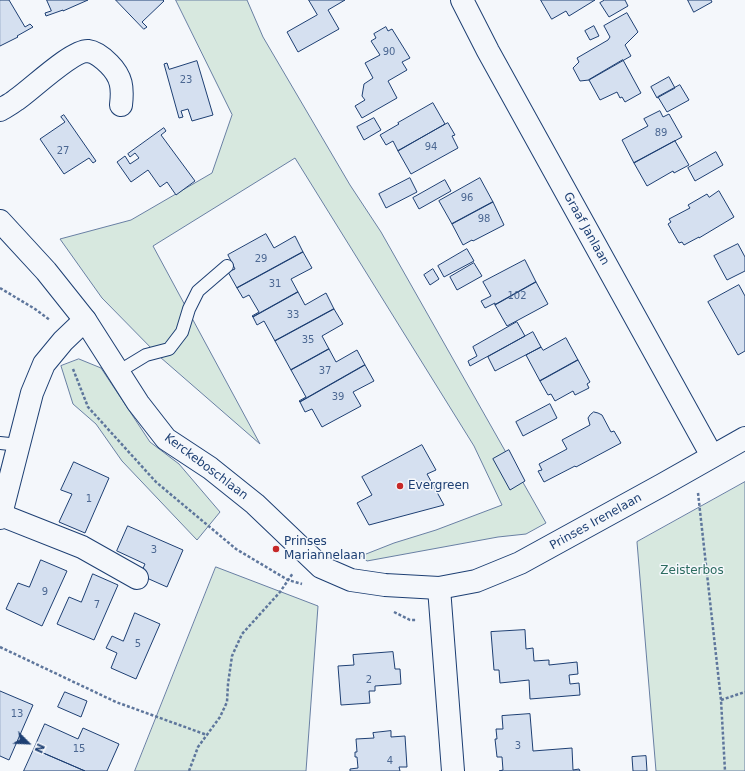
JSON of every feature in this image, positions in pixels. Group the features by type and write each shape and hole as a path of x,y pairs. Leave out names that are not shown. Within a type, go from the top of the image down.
{"street":[{"name":"Graaf Janlaan","path":"462,0 492,58 712,456"},
{"path":"0,110 15,101 77,53 88,51 102,57 112,66 121,80 123,91 121,106"},
{"name":"Kerckeboschlaan","path":"0,221 46,271 85,320 138,403 166,439 210,468 255,504 321,568 351,580 385,585 439,588"},
{"path":"85,320 63,341 44,364 10,444 1,516 82,547 137,578"},
{"name":"Prinses Irenelaan","path":"439,588 476,581 520,563 745,438"},
{"path":"439,588 453,771"}],"lane":[{"path":"118,372 146,355 169,349 182,332 189,309 198,291 227,266"}],"path":[{"path":"699,493 721,700 725,771"},
{"path":"189,771 198,747 220,717 227,702 232,656 242,634 280,592 288,580"},
{"path":"0,647 116,702 207,735"},
{"path":"721,700 745,692"}],"green space":[{"path":"176,0 247,0 263,37 350,185 381,232 546,523 526,534 498,537 367,561 361,556 502,505 474,446 295,158 153,246 260,444 160,357 102,298 60,239 131,220 212,173 232,115"},
{"path":"79,359 101,368 150,442 179,464 220,512 197,540 122,461 96,424 73,404 61,366"},
{"name":"Zeisterbos","path":"745,482 745,771 656,771 637,542"},
{"path":"216,567 318,606 306,771 135,771"}],"building":[{"path":"0,0 9,0 25,27 30,24 33,27 0,46"},
{"path":"47,0 88,0 63,11 46,16 45,13 51,11"},
{"path":"116,0 164,1 142,22 147,27 144,29"},
{"path":"309,0 345,0 328,10 339,29 298,52 287,32 317,15"},
{"path":"541,0 595,0 569,16 566,11 552,19"},
{"path":"605,0 625,0 628,6 609,17 600,3"},
{"path":"688,0 711,0 712,2 694,12"},
{"path":"627,13 638,32 625,45 631,56 589,80 580,81 573,68 579,62 577,58 608,40 610,37 604,26"},
{"path":"594,26 599,36 590,40 585,31"},
{"path":"386,27 388,31 392,29 410,58 402,62 407,70 388,81 397,98 362,118 355,106 365,100 362,96 364,84 373,78 365,63 380,55 371,41 376,38 374,34"},
{"path":"623,60 641,93 625,102 622,97 620,98 617,92 600,100 589,80"},
{"path":"197,61 213,115 192,121 188,109 181,111 183,117 179,118 164,64 167,63 169,69"},
{"path":"669,77 675,88 657,98 651,87"},
{"path":"680,85 689,100 667,112 658,97"},
{"path":"433,103 445,124 398,151 393,141 386,145 380,135"},
{"path":"660,111 663,117 669,114 682,137 634,163 622,140 648,126 644,119"},
{"path":"64,115 96,161 93,163 89,158 64,174 40,139 65,122 61,117"},
{"path":"374,118 381,130 364,140 357,127"},
{"path":"448,123 455,135 452,136 458,148 411,174 398,151"},
{"path":"164,128 166,131 161,135 195,181 176,195 167,182 160,187 148,170 131,182 117,162 125,156 130,164 139,158 135,153 130,157 128,154"},
{"path":"675,141 689,165 674,173 673,171 647,186 634,163"},
{"path":"716,152 723,165 695,181 688,168"},
{"path":"410,178 417,192 386,208 379,194"},
{"path":"480,178 493,202 452,224 439,201"},
{"path":"445,180 451,191 419,209 413,198"},
{"path":"719,191 734,217 699,238 684,245 682,242 679,243 668,224 671,222 669,219 690,208 688,205 707,194 709,197"},
{"path":"493,202 504,225 463,245 452,224"},
{"path":"266,234 274,248 295,236 303,252 237,288 228,272 235,269 228,255"},
{"path":"738,244 745,257 745,271 727,280 714,256"},
{"path":"467,249 474,261 444,277 438,266"},
{"path":"303,252 312,268 291,279 298,292 253,317 252,316 259,312 249,295 243,298 237,288"},
{"path":"525,260 536,282 495,305 495,303 485,308 481,301 491,296 483,282"},
{"path":"474,263 482,276 457,290 450,277"},
{"path":"433,269 439,279 430,285 424,275"},
{"path":"536,282 548,304 507,326 495,305"},
{"path":"739,285 745,296 745,351 738,355 708,302"},
{"path":"298,292 305,305 326,293 334,309 275,341 264,321 257,325 253,317"},
{"path":"334,309 343,324 322,336 329,349 291,370 275,341"},
{"path":"517,322 525,336 470,366 468,361 477,356 473,347"},
{"path":"533,332 541,347 495,371 488,357"},
{"path":"566,338 578,360 540,381 526,355 541,347 543,350"},
{"path":"329,349 336,362 357,350 365,365 300,402 299,401 306,397 291,370"},
{"path":"578,360 590,382 587,384 589,388 575,395 573,391 555,401 551,394 548,395 540,381"},
{"path":"365,365 374,381 353,392 361,406 322,427 312,409 305,412 300,402"},
{"path":"550,404 557,418 523,436 516,422"},
{"path":"594,412 602,415 611,432 614,431 621,443 544,482 538,471 542,470 539,464 567,449 562,440 590,425 588,418"},
{"name":"Evergreen","path":"422,445 436,470 427,474 444,505 369,525 357,503 372,495 362,477"},
{"path":"509,450 525,481 510,490 493,459"},
{"path":"74,462 109,478 85,533 59,522 72,494 61,490"},
{"path":"128,526 183,550 167,587 140,575 145,564 117,551"},
{"path":"41,560 67,571 42,626 6,609 18,583 29,587"},
{"path":"93,574 118,585 94,640 57,624 69,597 81,602"},
{"path":"135,613 160,624 136,679 111,668 117,653 106,648 112,636 123,641"},
{"path":"525,630 526,649 533,648 534,661 549,660 549,665 577,662 578,674 569,675 570,684 579,683 580,695 530,699 529,680 500,683 499,670 494,670 491,632"},
{"path":"393,652 395,669 400,669 401,684 375,686 375,691 369,691 370,703 341,705 338,666 354,665 353,655"},
{"path":"0,691 33,705 9,760 0,756"},
{"path":"65,692 87,701 81,717 58,707"},
{"path":"530,714 533,751 572,748 573,770 579,769 580,771 499,771 503,770 502,757 497,757 495,739 497,739 496,729 503,729 502,716"},
{"path":"45,724 78,739 83,728 119,744 107,771 85,771 34,749"},
{"path":"391,731 391,737 405,736 407,767 399,767 400,771 350,771 350,769 358,768 357,757 355,757 355,752 357,752 356,739 374,738 373,733"},
{"path":"34,749 85,771 24,771"},
{"path":"646,756 647,771 633,771 632,757"}],"place":[{"name":"Evergreen","path":"400,486"},
{"name":"Prinses Mariannelaan","path":"276,549"}]}
